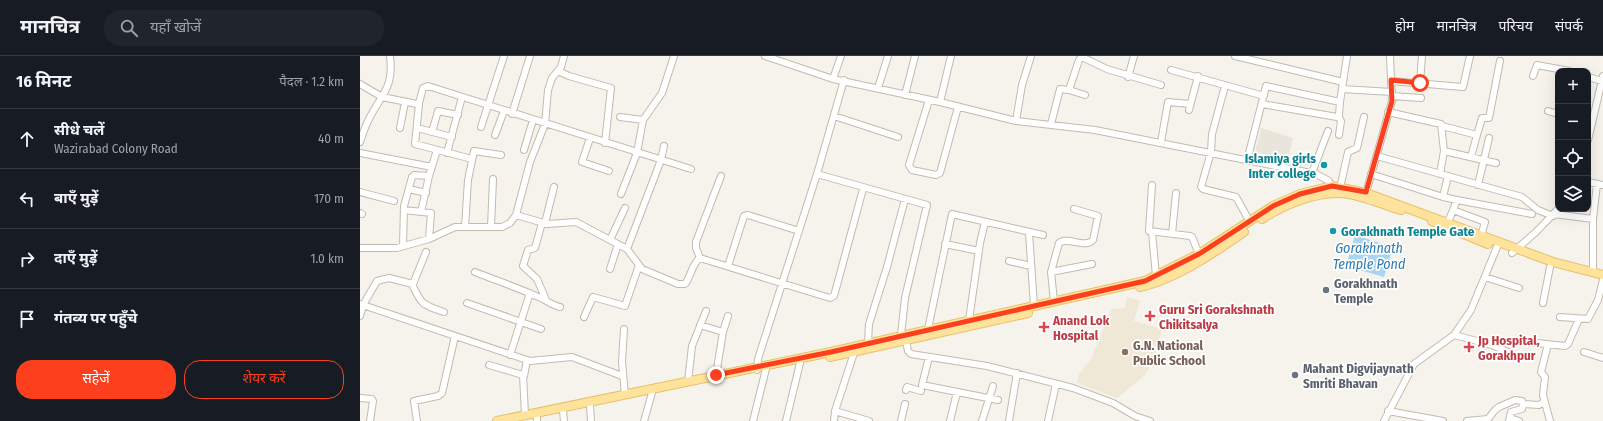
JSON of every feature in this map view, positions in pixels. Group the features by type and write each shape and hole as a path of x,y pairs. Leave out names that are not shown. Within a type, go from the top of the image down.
{"main road":[{"path":"518,421 537,419 563,411 760,369 868,343 904,338 1151,284 1203,258 1277,211 1296,202 1340,188 1366,192 1448,222 1550,267 1603,280"},
{"path":"497,421 716,375 800,363 854,353 928,329 1145,281 1199,254 1273,206 1287,199 1315,189 1332,190 1369,200 1426,218 1466,237 1497,247 1603,275"}],"street":[{"path":"360,142 362,129 382,97 391,78 390,56"},
{"path":"481,126 489,106 504,56"},
{"path":"512,114 530,56"},
{"path":"360,248 374,249 403,246 429,239 455,227 506,226 516,215 528,170 545,124 548,90 552,78 558,71 564,56"},
{"path":"621,194 637,153 643,120 660,96 674,56"},
{"path":"765,56 833,79 844,80 940,102 1016,121 1095,130 1312,173 1329,181 1332,190"},
{"path":"833,79 841,56"},
{"path":"878,88 888,56"},
{"path":"905,95 915,56"},
{"path":"940,102 951,56"},
{"path":"1016,121 1022,85 1031,56"},
{"path":"1068,90 1083,56 1107,70 1161,85"},
{"path":"1128,76 1134,56"},
{"path":"1235,56 1344,82"},
{"path":"1339,135 1341,121 1339,117 1340,102 1347,56"},
{"path":"1366,192 1392,94 1390,56"},
{"path":"1420,83 1422,56"},
{"path":"1391,80 1463,87 1469,56"},
{"path":"1471,157 1482,118 1489,118 1500,61"},
{"path":"1534,76 1537,65 1555,68"},
{"path":"1171,70 1198,76 1225,86 1264,96"},
{"path":"558,71 611,88 605,143"},
{"path":"1161,142 1168,102 1189,107 1198,76"},
{"path":"1591,77 1602,78 1591,118"},
{"path":"753,421 760,369 782,284 817,174 844,80"},
{"path":"360,84 382,97 419,104"},
{"path":"472,159 415,144 419,104 425,86 691,169"},
{"path":"1225,86 1212,134 1210,152 1201,187 1203,189 1236,197 1250,222"},
{"path":"1247,161 1266,86 1340,102"},
{"path":"1051,124 1058,92 1061,89 1084,95"},
{"path":"1342,89 1420,98"},
{"path":"447,153 462,97"},
{"path":"929,100 909,165 912,170 936,175 940,173 958,107"},
{"path":"400,128 405,102"},
{"path":"1262,104 1339,117"},
{"path":"432,132 438,111 458,115"},
{"path":"495,135 504,111"},
{"path":"1548,111 1555,113"},
{"path":"1388,112 1429,120 1442,126 1477,135"},
{"path":"834,116 898,137"},
{"path":"620,117 643,120"},
{"path":"1340,188 1348,152 1357,148 1364,118"},
{"path":"524,150 533,120"},
{"path":"1440,174 1444,151 1442,126"},
{"path":"416,128 452,137"},
{"path":"1312,173 1328,131"},
{"path":"590,138 582,162 608,171"},
{"path":"1478,185 1489,138"},
{"path":"627,249 661,160 664,146"},
{"path":"421,212 429,176 437,150"},
{"path":"465,227 466,196 472,159 475,150 501,155"},
{"path":"1444,151 1496,163"},
{"path":"360,153 432,168"},
{"path":"1376,156 1522,197 1538,210 1593,219"},
{"path":"817,174 864,189 926,203 928,207 905,298 904,338 909,353 987,366 1056,384 1114,403 1135,416 1150,421"},
{"path":"1371,174 1443,197 1532,214"},
{"path":"403,246 404,210 414,175 429,176"},
{"path":"700,258 696,248 696,242 721,176"},
{"path":"1443,197 1448,176"},
{"path":"491,227 493,179"},
{"path":"1593,272 1593,219 1600,184"},
{"path":"1152,185 1148,229 1152,232 1156,276"},
{"path":"546,300 537,278 523,266 528,250 535,248 554,187"},
{"path":"409,189 426,193"},
{"path":"700,258 827,298 834,296 864,189"},
{"path":"360,192 394,201"},
{"path":"1172,234 1176,193"},
{"path":"868,343 869,324 887,267 905,199"},
{"path":"1448,222 1457,200"},
{"path":"610,240 625,208"},
{"path":"1054,301 1051,272 1058,243 1065,240 1088,243 1093,240 1098,216 1074,209"},
{"path":"404,210 431,214 429,239"},
{"path":"1453,210 1485,222 1480,236"},
{"path":"1514,251 1555,213"},
{"path":"928,329 952,214 1043,235"},
{"path":"516,215 544,223 573,222 627,249 642,269 682,284 688,280 696,260 700,258"},
{"path":"728,266 744,216 748,215 799,231"},
{"path":"969,320 978,251 985,222"},
{"path":"1152,232 1186,235 1192,237 1199,254"},
{"path":"1029,233 1034,306"},
{"path":"610,269 618,244"},
{"path":"945,244 978,251"},
{"path":"1384,421 1414,364 1454,335 1472,310 1497,247"},
{"path":"412,284 426,252"},
{"path":"1009,261 1031,266"},
{"path":"1051,272 1092,264"},
{"path":"584,317 593,297 625,306 639,265"},
{"path":"1543,303 1550,267"},
{"path":"475,272 530,293 546,300 551,305 560,307"},
{"path":"360,316 361,305 374,283 380,279 389,278 412,284"},
{"path":"1485,278 1519,288"},
{"path":"1560,317 1585,320 1590,317 1598,300 1603,280"},
{"path":"412,284 421,303 426,307 444,312"},
{"path":"510,355 530,293"},
{"path":"467,303 541,329"},
{"path":"361,305 533,362 572,357 622,376"},
{"path":"688,381 692,346 706,311"},
{"path":"716,375 723,332 728,316"},
{"path":"1528,342 1563,346 1568,344 1579,319"},
{"path":"700,325 723,332"},
{"path":"624,329 622,376 625,395"},
{"path":"1454,335 1492,345 1508,352"},
{"path":"417,421 414,401 442,394 455,336"},
{"path":"1548,344 1540,372 1545,377 1543,395 1544,402 1547,405 1550,421"},
{"path":"1584,352 1603,358"},
{"path":"834,421 835,411 854,353"},
{"path":"921,391 929,357"},
{"path":"525,415 523,395 527,360"},
{"path":"786,421 800,363"},
{"path":"489,365 524,376"},
{"path":"1008,421 1017,374"},
{"path":"1048,421 1056,384"},
{"path":"982,421 993,386"},
{"path":"906,390 907,387 921,391 957,392 998,400"},
{"path":"644,421 652,392"},
{"path":"950,421 957,392"},
{"path":"360,398 372,399 374,401 370,421"},
{"path":"1467,421 1488,420 1495,410 1515,400 1522,401 1523,404 1540,405 1544,402"},
{"path":"901,421 905,404"},
{"path":"1519,421 1510,419 1511,412 1522,410 1523,404"},
{"path":"590,406 591,421"},
{"path":"563,411 564,421"},
{"path":"835,411 869,421"},
{"path":"1388,411 1443,421"}],"shaded area":[{"path":"1261,128 1293,138 1288,160 1255,152"},
{"name":"G.N. National Public School","path":"1127,297 1140,301 1134,321 1162,329 1153,361 1144,376 1117,398 1077,383 1079,374 1092,358 1111,309 1125,308"}],"water":[{"name":"Gorakhnath Temple Pond","path":"1355,235 1393,247 1384,277 1346,266"}],"place":[{"name":"Islamiya girls Inter college","path":"1324,165"},
{"name":"Gorakhnath Temple Gate","path":"1333,231"},
{"name":"Gorakhnath Temple","path":"1326,290"},
{"name":"Guru Sri Gorakshnath Chikitsalya","path":"1150,316"},
{"name":"Anand Lok Hospital","path":"1044,327"},
{"name":"Jp Hospital, Gorakhpur","path":"1469,347"},
{"name":"G.N. National Public School","path":"1125,352"},
{"name":"Mahant Digvijaynath Smriti Bhavan","path":"1295,375"}],"route":[{"path":"716,375 831,352 918,331 1145,281 1166,272 1199,254 1273,206 1287,199 1315,189 1332,186 1366,192 1392,101 1391,80 1420,83"}]}
